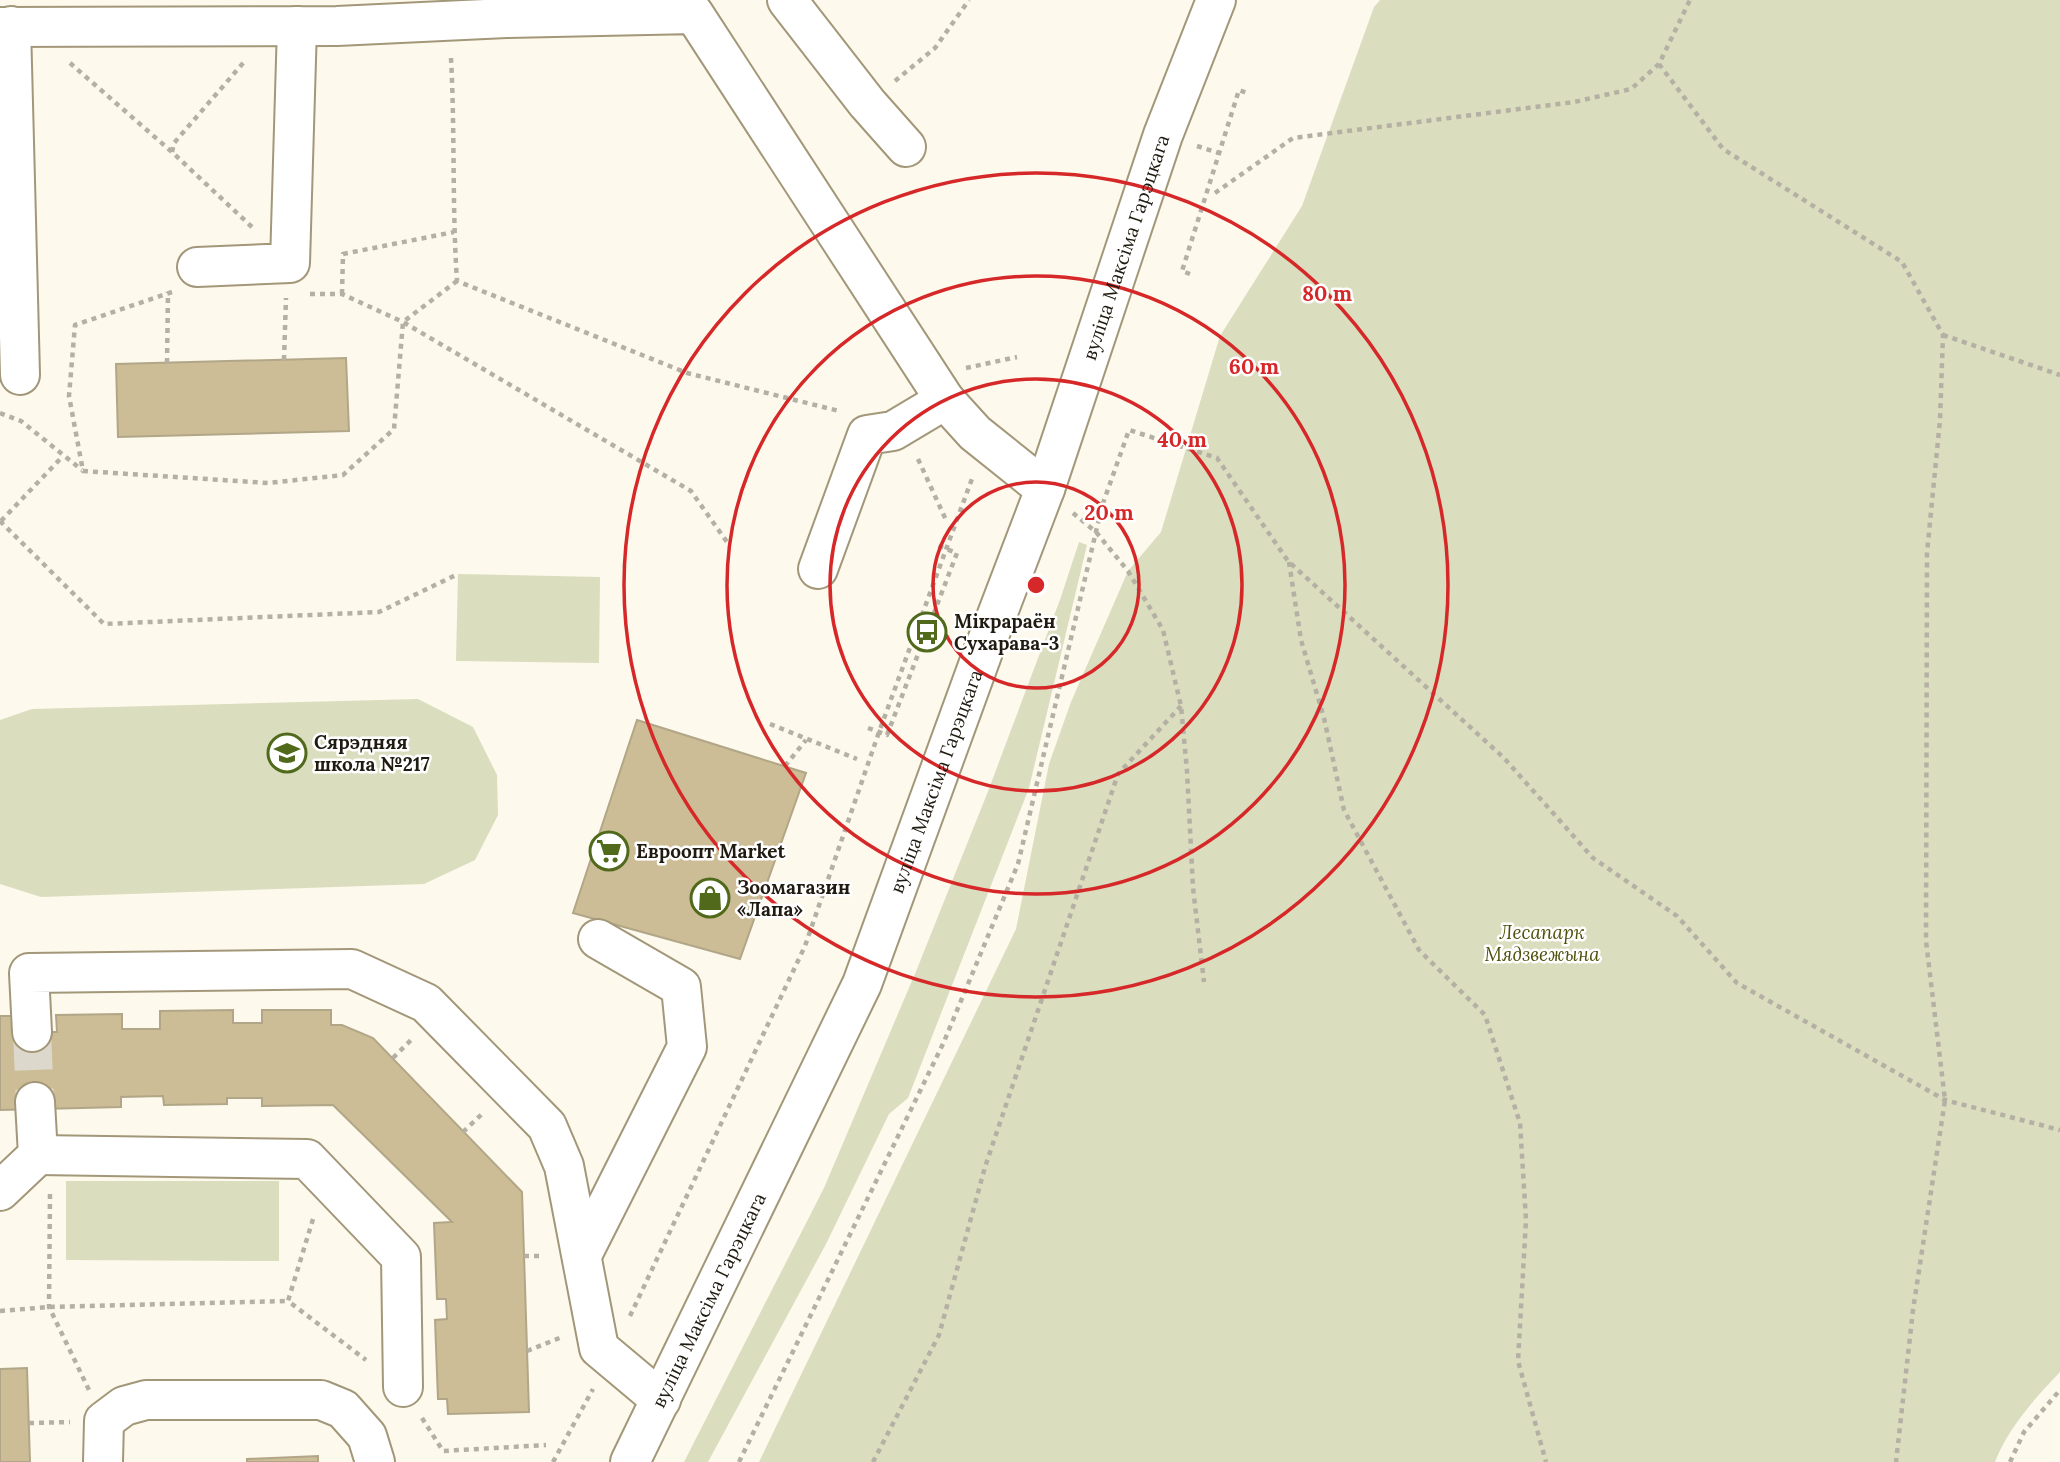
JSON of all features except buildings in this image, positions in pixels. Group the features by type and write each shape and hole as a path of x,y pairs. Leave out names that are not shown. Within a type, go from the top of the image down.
{"main road":[{"path":"787,0 867,103 906,147"},
{"name":"вуліца Максіма Гарэцкага","path":"630,1462 862,984 1045,489 1163,135 1216,0"},
{"path":"20,375 5,27 286,26 506,18 692,7 945,400 963,423 1045,489"},
{"path":"187,280 290,263 286,26"},
{"path":"818,569 867,435 893,431 945,400"},
{"path":"582,1255 687,1047 681,987 598,939"},
{"path":"32,1032 15,969 352,969 426,1003 547,1126 564,1166 599,1348 661,1401"},
{"path":"35,1102 44,1155"},
{"path":"0,1191 44,1155 307,1159 401,1256 403,1387"},
{"path":"103,1462 104,1421 124,1406 146,1400 321,1400 343,1409 367,1436 375,1462"}],"path":[{"path":"867,103 935,48 969,0"},
{"path":"1215,193 1293,138 1574,103 1631,89 1659,64 1690,0"},
{"path":"172,152 174,143 286,26"},
{"path":"450,54 457,281"},
{"path":"69,62 172,152 269,243 333,295"},
{"path":"1659,64 1723,149 1902,262 1944,335 1940,419 1927,554 1926,941 1945,1100 1913,1310 1896,1462"},
{"path":"1190,274 1182,271 1239,89 1247,93"},
{"path":"342,294 343,254 454,232"},
{"path":"83,471 69,396 75,325 168,292 187,280"},
{"path":"0,413 21,421 83,471 268,483 343,475 394,429 403,322 457,281"},
{"path":"457,281 687,373 842,412"},
{"path":"167,363 168,292"},
{"path":"284,360 286,294 342,294 403,322 691,491 727,542"},
{"path":"1944,335 2060,375"},
{"path":"739,1462 943,1044 1018,864 1102,506 1129,430 1217,458 1288,561 1504,758 1592,858 1677,916 1737,984 1945,1100 2060,1130"},
{"path":"893,431 912,446 946,520"},
{"path":"553,1462 610,1358 805,946 879,732 985,441"},
{"path":"63,456 1,521 104,624 379,612 458,574"},
{"path":"1045,489 1096,532 1128,571 1163,630 1181,706 1193,888 1204,982"},
{"path":"868,728 887,735 957,553 936,545"},
{"path":"1288,561 1301,640 1324,718 1344,810 1419,950 1485,1015 1520,1123 1526,1220 1518,1361 1546,1462"},
{"path":"873,1462 939,1335 985,1167 1118,774 1181,706"},
{"path":"770,724 857,759"},
{"path":"785,766 806,740"},
{"path":"44,1155 49,1307 104,1421"},
{"path":"0,1311 49,1307 288,1301"},
{"path":"2010,1462 2024,1432 2060,1390"}],"green space":[{"name":"Лесапарк Мядзвежына","path":"1380,0 2060,0 2060,1372 2015,1425 1995,1462 759,1462 1016,929 1049,764 1071,702 1128,571 1161,532 1220,336 1302,206 1374,7"},
{"path":"1079,542 1087,545 1029,788 908,1098 889,1114 826,1244 708,1462 684,1462 824,1188 917,969 987,794"},
{"path":"458,574 600,577 599,663 456,661"},
{"path":"418,699 473,727 497,775 498,815 475,860 424,884 41,897 0,884 0,720 32,709"},
{"path":"66,1181 279,1181 279,1261 66,1260"}],"tunnel":[{"path":"32,1032 35,1102"}],"place":[{"name":"Мікрараён Сухарава-3","path":"927,632"},
{"name":"Сярэдняя школа №217","path":"287,753"},
{"name":"Евроопт Market","path":"609,851"},
{"name":"Зоомагазин «Лапа»","path":"710,898"}]}
